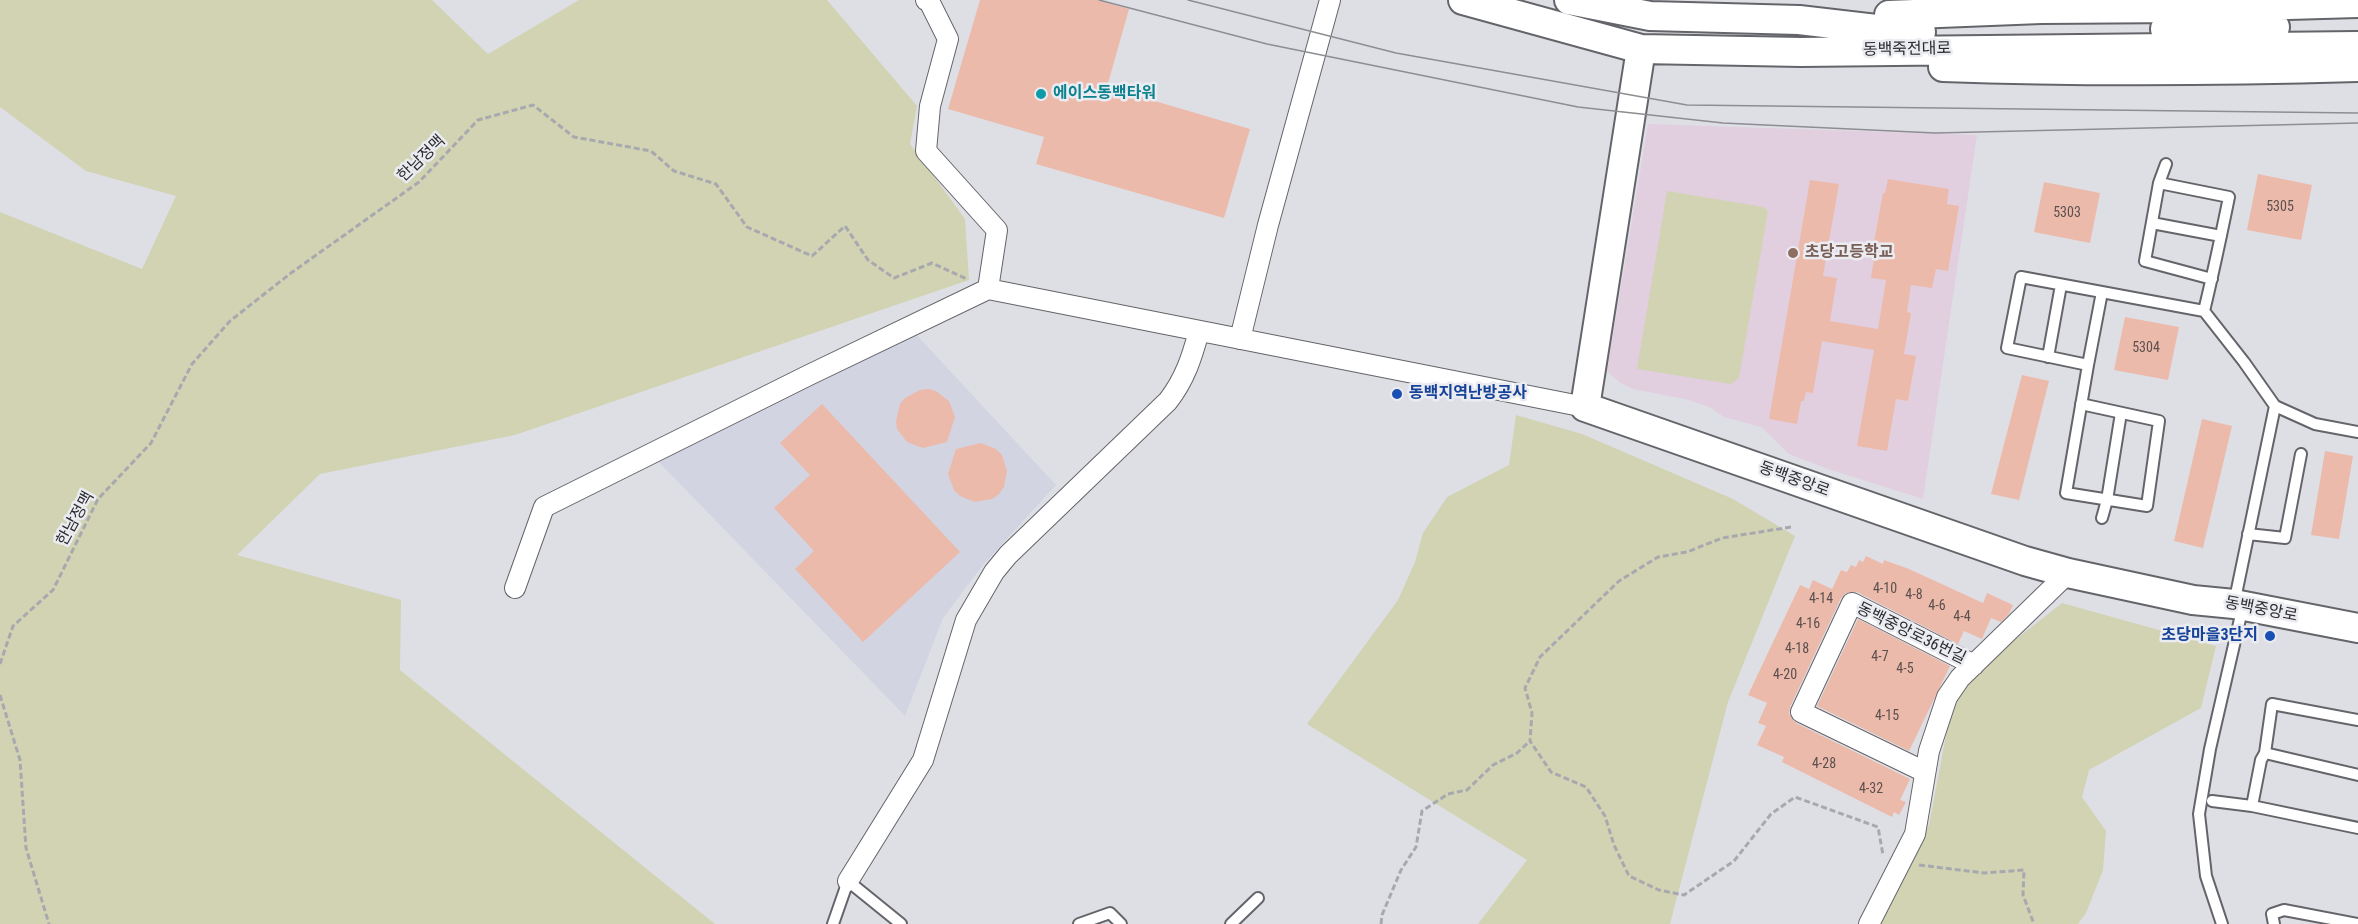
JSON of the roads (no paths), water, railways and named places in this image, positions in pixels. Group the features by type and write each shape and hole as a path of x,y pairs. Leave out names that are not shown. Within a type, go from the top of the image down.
{"main road":[{"name":"동백죽전대로","path":"1463,0 1641,49 1800,52 2358,46"},
{"name":"동백죽전대로","path":"1569,0 1650,16 1667,12 1799,20 1902,32 2358,26"},
{"path":"1799,20 1925,7 2041,9 2185,4 2358,3"},
{"path":"1585,407 1641,49"},
{"path":"1800,52 1902,66 2020,70 2219,71 2358,67"},
{"name":"동백중앙로","path":"1585,407 2025,561 2068,573 2193,600 2239,605 2358,628"}],"street":[{"path":"926,0 929,1 948,39 930,106 926,151 997,230 988,289"},
{"path":"1240,339 1286,158 1330,0"},
{"path":"515,588 544,507 988,289 1585,407"},
{"path":"848,880 912,781 923,760 956,649 966,620 979,595 1008,555 1168,401 1189,367 1199,331"},
{"name":"동백중앙로36번길","path":"1869,924 1915,834 1929,751 1947,697 1960,678 2068,573"},
{"name":"동백중앙로36번길","path":"1925,772 1801,712 1852,603 1974,665"}],"lane":[{"path":"2166,164 2159,183 2145,261 2212,279"},
{"path":"2159,183 2229,197 2204,311"},
{"path":"2152,222 2221,236"},
{"path":"2088,365 2007,348 2021,277 2204,311 2275,406 2315,424 2358,432"},
{"path":"2048,357 2061,285"},
{"path":"2081,404 2159,421 2147,506 2066,493 2081,404 2102,292"},
{"path":"2222,924 2206,876 2199,814 2239,605 2248,534 2275,406"},
{"path":"2102,518 2121,413"},
{"path":"2248,534 2285,538 2301,454"},
{"path":"2252,806 2260,760 2265,753 2272,704 2358,720"},
{"path":"2265,753 2358,775"},
{"path":"2212,801 2252,806 2358,828"},
{"path":"833,924 848,880 901,924"},
{"path":"1231,924 1258,898"},
{"path":"2274,924 2272,914 2284,910 2358,924"},
{"path":"1079,924 1110,913 1121,924"}],"tram line":[{"path":"1099,0 1267,44 1578,107 1723,123 1935,133 2358,123"},
{"path":"1188,0 1396,53 1687,105 2358,113"}],"place":[{"name":"에이스동백타워","path":"1041,94"},
{"name":"초당고등학교","path":"1793,253"},
{"name":"동백지역난방공사","path":"1397,394"},
{"name":"초당마을3단지","path":"2270,636"}]}
